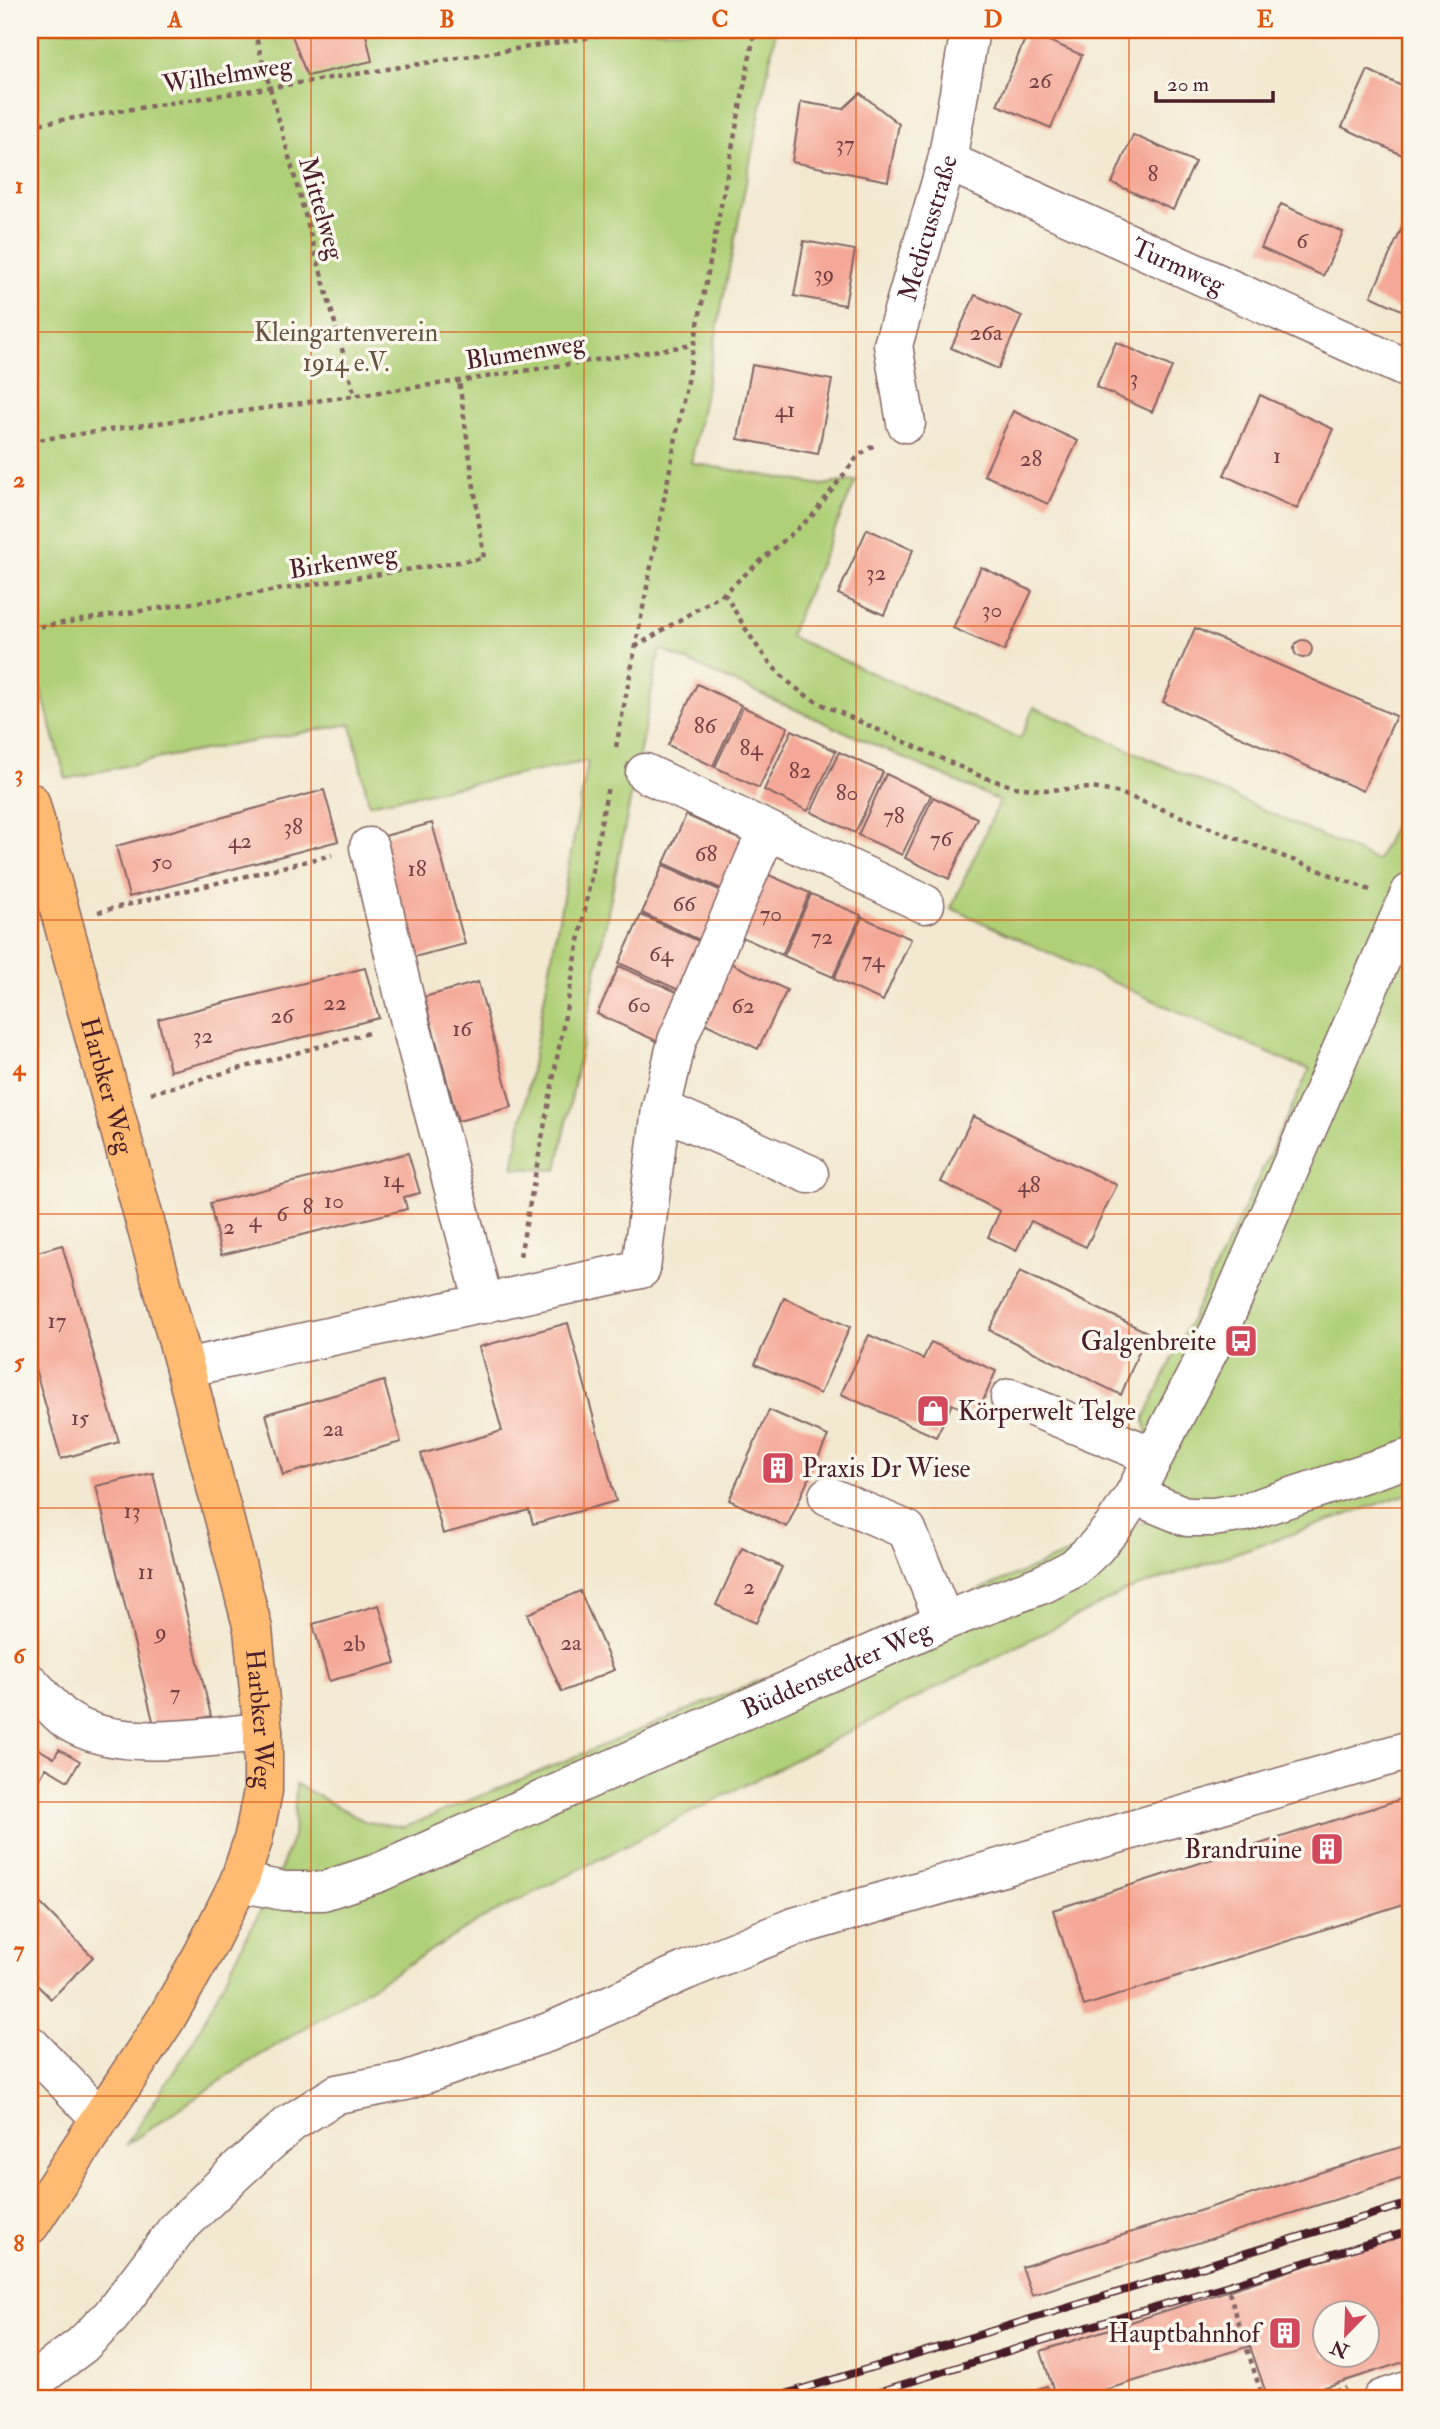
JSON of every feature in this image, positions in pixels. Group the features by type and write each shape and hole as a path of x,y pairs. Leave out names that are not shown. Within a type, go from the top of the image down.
{"main road":[{"name":"Harbker Weg","path":"30,802 185,1368 253,1629 263,1732 263,1791 253,1840 239,1882 166,2019 30,2225"}],"street":[{"name":"Medicusstraße","path":"906,424 893,345 947,161 970,30"},
{"name":"Turmweg","path":"947,161 1410,370"},
{"path":"630,764 925,904"},
{"path":"185,1368 641,1269 661,1109 677,1041 767,830"},
{"path":"369,846 410,1022 498,1301"},
{"path":"1408,898 1219,1331 1134,1495 1187,1517 1246,1513 1410,1458"},
{"path":"661,1109 809,1174"},
{"path":"1010,1398 1153,1456"},
{"name":"Büddenstedter Weg","path":"239,1882 284,1891 323,1891 378,1872 944,1621 1042,1584 1074,1568 1095,1548 1114,1527 1134,1495"},
{"path":"828,1496 907,1530 944,1621"},
{"path":"30,1683 68,1721 118,1739 146,1742 263,1732"},
{"path":"30,2384 82,2345 111,2316 176,2230 237,2171 291,2123 337,2094 405,2081 549,2032 687,1970 794,1927 1410,1750"},
{"path":"30,2045 100,2118"},
{"path":"1382,2399 1410,2390"}],"path":[{"name":"Mittelweg","path":"254,30 355,396"},
{"name":"Wilhelmweg","path":"30,125 637,30"},
{"path":"630,764 634,648 755,30"},
{"name":"Blumenweg","path":"30,441 693,345"},
{"name":"Birkenweg","path":"30,628 484,558 459,381"},
{"path":"634,648 724,593 812,516 858,456 906,424"},
{"path":"724,593 762,654 779,675 798,692 819,703 992,780 1024,788 1092,788 1120,793 1408,898"},
{"path":"498,1301 609,783"},
{"path":"63,920 369,846"},
{"path":"112,1104 410,1022"},
{"path":"1229,2292 1263,2399"}],"green space":[{"name":"Kleingartenverein 1914 e.V.","path":"30,30 776,30 691,463 822,485 856,480 789,636 1020,739 1034,707 1377,861 1410,792 1410,1493 1126,1591 480,1920 241,2067 126,2145 193,2042 278,1876 293,1836 296,1784 366,1822 405,1827 1168,1512 1144,1419 1310,1069 1288,1062 951,908 1000,801 660,649 557,1170 513,1168 588,761 369,804 351,724 170,756 66,779 30,651"}],"building":[{"path":"290,30 365,30 372,61 307,76"},
{"path":"1028,32 1082,55 1051,128 997,105"},
{"path":"1368,70 1410,90 1410,137 1402,155 1342,127"},
{"path":"860,93 899,124 888,181 792,162 801,102 843,109"},
{"path":"1133,135 1195,162 1173,210 1112,183"},
{"path":"1281,204 1343,232 1323,276 1261,248"},
{"path":"1407,217 1410,218 1410,314 1371,296"},
{"path":"804,241 855,250 845,305 794,296"},
{"path":"975,295 1022,316 998,369 951,348"},
{"path":"1116,342 1172,367 1152,412 1096,387"},
{"path":"752,365 832,380 818,454 738,439"},
{"path":"1260,395 1333,429 1297,509 1224,475"},
{"path":"1013,411 1078,441 1048,504 984,475"},
{"path":"867,529 913,550 884,615 838,594"},
{"path":"981,567 1032,591 1004,651 953,628"},
{"path":"1195,628 1396,716 1363,791 1163,702"},
{"path":"1299,640 1307,640 1312,649 1310,656 1299,658 1294,653 1294,645"},
{"path":"697,684 741,705 713,766 668,745"},
{"path":"743,707 788,727 759,788 715,767"},
{"path":"792,730 836,751 808,811 764,790"},
{"path":"839,752 883,772 855,833 811,812"},
{"path":"886,774 931,795 902,855 858,835"},
{"path":"324,790 338,841 129,897 116,846"},
{"path":"933,797 977,818 949,879 905,858"},
{"path":"686,815 748,843 726,891 664,863"},
{"path":"432,823 465,944 414,957 381,837"},
{"path":"663,865 726,893 704,942 642,913"},
{"path":"760,871 810,893 782,955 733,933"},
{"path":"811,894 861,915 833,977 784,956"},
{"path":"641,915 703,943 681,991 619,963"},
{"path":"862,917 911,939 883,1001 834,979"},
{"path":"728,962 787,990 758,1049 700,1021"},
{"path":"619,966 681,994 659,1042 597,1014"},
{"path":"365,968 379,1018 170,1071 158,1019"},
{"path":"478,982 512,1107 458,1121 424,997"},
{"path":"973,1116 1117,1185 1086,1247 1031,1221 1016,1251 988,1237 1000,1211 941,1182"},
{"path":"408,1153 420,1193 404,1197 407,1209 221,1255 210,1203"},
{"path":"62,1245 119,1442 61,1459 30,1351 30,1254"},
{"path":"1020,1271 1147,1332 1121,1395 989,1330"},
{"path":"784,1298 850,1327 820,1394 755,1364"},
{"path":"568,1323 616,1501 533,1524 529,1510 443,1534 421,1454 502,1431 479,1347"},
{"path":"869,1335 923,1359 931,1342 996,1371 977,1415 952,1404 936,1437 841,1394"},
{"path":"384,1381 401,1442 283,1475 266,1414"},
{"name":"Praxis Dr Wiese","path":"769,1410 828,1436 787,1527 729,1500"},
{"path":"153,1473 211,1716 155,1729 96,1486"},
{"path":"742,1548 782,1567 756,1623 716,1605"},
{"path":"580,1591 614,1670 562,1692 527,1614"},
{"path":"379,1605 396,1663 329,1681 313,1624"},
{"path":"30,1744 54,1758 59,1749 80,1761 68,1781 46,1768 38,1782 30,1777"},
{"name":"Brandruine","path":"1410,1796 1410,1902 1084,2006 1053,1910"},
{"path":"33,1896 93,1957 51,1999 30,1978 30,1899"},
{"path":"1410,2144 1410,2176 1032,2295 1022,2267"},
{"path":"1410,2232 1410,2360 1380,2370 1380,2300 1310,2300 1310,2370 1379,2370 1288,2399 1268,2399 1250,2346 1075,2399 1056,2399 1041,2351"},
{"path":"1047,2386 1051,2399 1006,2399"}],"railway":[{"path":"769,2399 1410,2203"},
{"path":"856,2399 1410,2231"}],"place":[{"name":"Galgenbreite","path":"1241,1341"},
{"name":"Körperwelt Telge","path":"933,1411"},
{"name":"Praxis Dr Wiese","path":"778,1468"},
{"name":"Brandruine","path":"1327,1849"},
{"name":"Hauptbahnhof","path":"1285,2333"}]}
